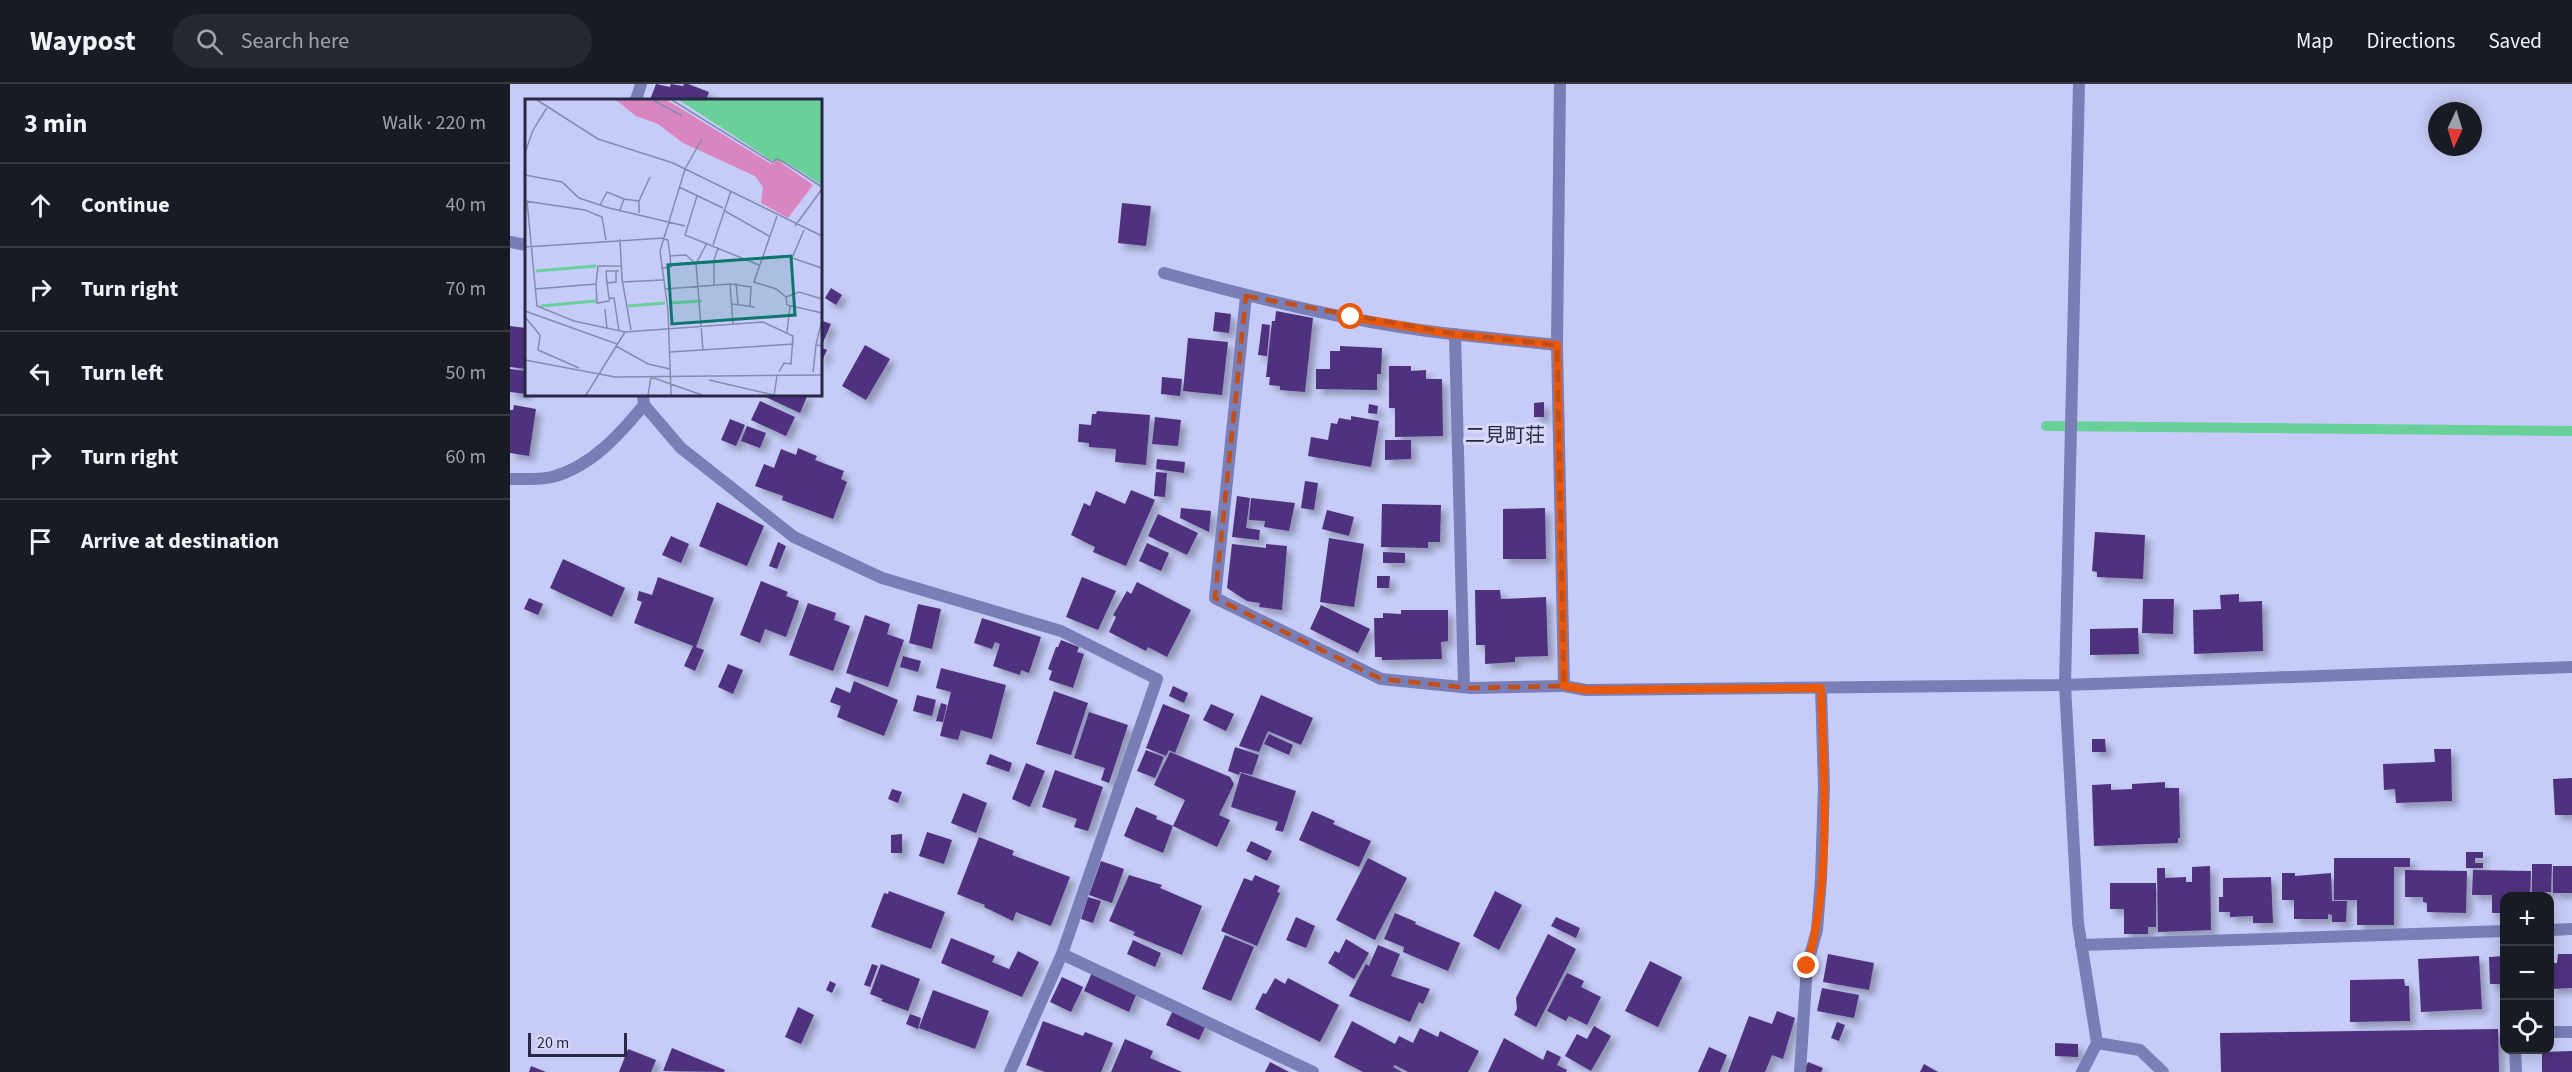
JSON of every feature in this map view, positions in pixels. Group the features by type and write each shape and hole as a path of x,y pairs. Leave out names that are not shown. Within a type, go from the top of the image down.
{"street":[{"path":"636,99 641,84"},
{"path":"1560,84 1557,345 1564,686"},
{"path":"2079,84 2065,685 2078,923 2097,1043 2082,1072"},
{"path":"510,242 525,245"},
{"path":"1164,273 1246,296 1351,317 1455,334 1557,345"},
{"path":"1246,296 1215,598 1381,679 1464,687 1564,686 1587,690 1821,688 2065,685 2572,667"},
{"path":"1455,334 1464,687"},
{"path":"510,479 553,477 586,461 620,433 643,400 681,448 794,537 882,578 1061,630 1157,679 1062,954 1010,1072"},
{"path":"1800,1072 1807,966 1817,930 1821,879 1824,786 1821,688"},
{"path":"2554,930 2572,929"},
{"path":"2081,945 2500,932"},
{"path":"1062,954 1313,1072"},
{"path":"2554,1032 2572,1032"},
{"path":"2097,1043 2140,1050 2163,1072"},
{"path":"2516,1054 2516,1072"}],"highlighted area":[{"path":"1246,296 1455,334 1557,345 1564,686 1471,688 1381,679 1215,598"}],"building":[{"path":"656,84 670,87 671,84 683,86 688,84 709,92 706,99 650,99"},
{"path":"1122,203 1151,206 1146,246 1118,243"},
{"path":"831,288 842,295 836,305 825,298"},
{"path":"1276,311 1313,318 1305,392 1280,390 1280,386 1269,385 1270,377 1266,377 1272,321 1275,321"},
{"path":"1215,312 1231,314 1229,333 1213,331"},
{"path":"822,321 831,324 822,345"},
{"path":"1262,324 1270,325 1267,356 1258,355"},
{"path":"510,326 525,328 525,369 510,367"},
{"path":"1188,338 1228,342 1222,395 1183,391"},
{"path":"865,345 890,359 866,400 842,386"},
{"path":"1340,346 1382,348 1381,374 1377,374 1377,390 1316,389 1316,369 1330,369 1330,351 1340,351"},
{"path":"822,348 827,350 822,361"},
{"path":"1389,366 1411,366 1411,371 1426,370 1426,379 1442,379 1443,436 1395,437 1395,408 1389,408"},
{"path":"510,369 525,371 525,394 510,392"},
{"path":"1162,377 1182,379 1180,396 1161,394"},
{"path":"763,396 807,396 800,413"},
{"path":"760,401 795,417 786,436 751,420"},
{"path":"1544,402 1544,417 1534,417 1534,403"},
{"path":"1369,404 1378,406 1377,414 1368,413"},
{"path":"514,405 536,409 529,456 510,453 510,410 513,410"},
{"path":"1097,411 1150,415 1146,465 1115,462 1116,449 1089,447 1089,443 1078,442 1079,424 1091,425 1092,414 1096,414"},
{"path":"1351,416 1379,421 1371,467 1308,456 1311,437 1328,440 1331,423 1337,424 1339,418 1351,420"},
{"path":"1155,417 1181,420 1178,446 1152,444"},
{"path":"730,419 745,425 736,446 721,440"},
{"path":"747,426 766,433 760,448 741,441"},
{"path":"1385,440 1411,440 1411,459 1385,460"},
{"path":"798,448 817,456 815,460 844,471 841,479 847,482 833,519 782,500 783,496 755,486 764,464 774,468 781,449 796,455"},
{"path":"1157,459 1185,462 1184,473 1156,469"},
{"path":"1156,472 1167,473 1165,497 1154,496"},
{"path":"1305,481 1318,483 1314,510 1301,508"},
{"path":"1131,490 1155,500 1126,566 1093,552 1095,547 1071,535 1084,503 1090,506 1096,491 1125,504"},
{"path":"1237,496 1250,498 1246,528 1260,530 1259,540 1232,537"},
{"path":"1251,498 1295,503 1289,531 1264,527 1265,521 1249,520"},
{"path":"717,502 764,526 747,566 699,546"},
{"path":"1382,504 1441,505 1440,542 1428,542 1428,548 1381,547"},
{"path":"1181,508 1211,511 1209,532 1180,518"},
{"path":"1545,508 1546,559 1503,559 1503,509"},
{"path":"1327,510 1354,517 1349,536 1322,529"},
{"path":"1158,514 1198,533 1187,555 1148,536"},
{"path":"2095,532 2145,535 2143,579 2097,577 2097,572 2092,571"},
{"path":"671,536 689,544 681,563 662,555"},
{"path":"1329,538 1364,544 1354,607 1320,602"},
{"path":"778,542 786,546 777,569 769,566"},
{"path":"1147,543 1169,553 1161,571 1139,561"},
{"path":"1232,544 1266,548 1266,544 1287,546 1282,610 1259,607 1260,603 1247,601 1227,588"},
{"path":"1383,552 1405,553 1405,563 1383,563"},
{"path":"563,559 625,588 612,617 550,588"},
{"path":"1377,576 1390,576 1389,588 1377,588"},
{"path":"658,577 714,598 696,647 704,650 695,671 684,666 693,646 634,623 642,602 637,600 639,591 652,595"},
{"path":"1082,577 1116,591 1098,630 1066,617"},
{"path":"761,581 788,592 786,596 799,601 786,637 765,629 760,643 740,635"},
{"path":"1137,582 1191,610 1167,657 1148,647 1146,651 1109,632 1116,617 1113,615 1127,591 1131,594"},
{"path":"1475,590 1500,590 1501,599 1546,597 1548,656 1515,657 1515,662 1485,664 1485,645 1476,645"},
{"path":"2239,594 2239,602 2262,601 2263,651 2194,654 2193,610 2221,609 2220,595"},
{"path":"529,598 543,604 538,615 524,609"},
{"path":"2143,599 2174,599 2173,634 2142,633"},
{"path":"808,603 836,613 834,620 850,626 833,671 789,655"},
{"path":"918,604 941,609 932,649 909,643"},
{"path":"1321,605 1370,629 1358,653 1310,629"},
{"path":"1401,610 1448,610 1448,641 1441,642 1442,659 1382,660 1382,657 1375,657 1374,618 1383,618 1383,613 1401,614"},
{"path":"865,615 890,624 887,634 904,640 888,687 846,673"},
{"path":"982,618 1041,637 1029,673 1021,670 1020,675 993,666 1000,644 995,642 992,649 974,643"},
{"path":"2138,628 2139,654 2090,655 2090,629"},
{"path":"1061,640 1079,647 1077,652 1084,654 1073,688 1049,680 1052,671 1048,669"},
{"path":"903,656 921,661 918,672 900,667"},
{"path":"728,664 743,670 733,694 718,687"},
{"path":"941,668 1006,685 992,739 961,730 958,740 940,736 951,692 936,688"},
{"path":"854,681 898,700 884,736 837,717 841,706 830,702 836,687 850,693"},
{"path":"1173,686 1188,693 1184,703 1169,696"},
{"path":"1054,691 1088,703 1071,755 1036,744"},
{"path":"917,695 936,700 932,716 913,711"},
{"path":"1261,695 1313,718 1301,745 1268,731 1259,752 1239,746"},
{"path":"941,703 947,705 943,722 936,721"},
{"path":"1163,704 1190,715 1175,753 1169,750 1166,756 1146,748"},
{"path":"1211,704 1234,714 1226,731 1203,720"},
{"path":"1089,712 1128,725 1109,783 1101,780 1105,768 1074,758"},
{"path":"1269,734 1293,745 1289,755 1264,744"},
{"path":"2092,739 2105,739 2106,752 2092,752"},
{"path":"1235,747 1259,755 1252,775 1240,772 1239,775 1228,771"},
{"path":"2434,749 2451,749 2452,801 2396,803 2395,789 2384,790 2383,764 2435,762"},
{"path":"1146,750 1164,757 1155,778 1137,771"},
{"path":"1170,752 1230,777 1234,784 1219,815 1230,820 1217,847 1173,826 1185,800 1154,785"},
{"path":"990,754 1012,763 1009,772 986,764"},
{"path":"1026,763 1045,771 1030,807 1012,799"},
{"path":"1055,770 1103,787 1088,831 1074,827 1077,819 1042,807"},
{"path":"1241,773 1296,791 1283,832 1275,830 1278,822 1231,807"},
{"path":"2572,778 2572,815 2555,815 2553,779"},
{"path":"2165,782 2165,788 2179,788 2180,838 2178,838 2178,843 2094,846 2092,785 2111,784 2111,790 2132,789 2132,784"},
{"path":"892,789 902,792 898,803 888,799"},
{"path":"963,793 987,803 976,833 951,823"},
{"path":"1136,807 1173,826 1163,853 1124,836"},
{"path":"1312,811 1335,821 1333,824 1371,841 1359,867 1299,840"},
{"path":"927,832 952,840 944,864 919,856"},
{"path":"902,834 902,853 891,853 891,835"},
{"path":"979,837 1014,851 1012,855 1070,877 1051,926 1016,912 1013,921 984,907 985,905 957,894"},
{"path":"1251,841 1272,851 1267,861 1246,851"},
{"path":"2466,852 2483,852 2483,858 2475,858 2475,863 2483,863 2483,868 2466,868"},
{"path":"1368,858 1407,878 1375,940 1336,920"},
{"path":"2334,858 2410,858 2410,867 2394,867 2394,925 2357,925 2357,900 2334,900"},
{"path":"1101,861 1124,869 1112,903 1089,895"},
{"path":"2532,864 2552,864 2551,892 2532,892"},
{"path":"2210,866 2211,930 2158,932 2157,868 2165,868 2165,878 2186,877 2186,882 2192,882 2192,867"},
{"path":"2553,866 2572,866 2572,893 2553,892"},
{"path":"2405,870 2467,871 2466,913 2427,912 2427,903 2423,902 2423,897 2405,897"},
{"path":"2473,870 2531,871 2530,892 2500,892 2500,913 2492,913 2492,895 2472,895"},
{"path":"2282,873 2295,873 2295,876 2331,873 2332,901 2347,901 2346,922 2332,922 2332,915 2328,914 2328,919 2294,919 2294,900 2282,900"},
{"path":"1129,875 1162,885 1160,888 1202,906 1182,955 1133,935 1135,932 1109,921"},
{"path":"1255,875 1280,886 1277,892 1280,893 1257,946 1221,931 1244,878 1252,881"},
{"path":"2271,877 2273,923 2253,923 2253,916 2230,917 2230,912 2219,912 2219,897 2223,897 2223,878"},
{"path":"2110,883 2156,883 2156,927 2148,927 2148,934 2124,934 2124,909 2110,909"},
{"path":"889,891 945,912 931,949 871,927 884,893 888,894"},
{"path":"1495,891 1522,905 1499,950 1473,936"},
{"path":"1088,897 1101,901 1093,923 1081,919"},
{"path":"1395,913 1460,943 1448,971 1403,952 1404,947 1384,939"},
{"path":"1296,917 1315,926 1306,948 1286,940"},
{"path":"1556,917 1580,928 1576,938 1551,926"},
{"path":"1548,934 1576,949 1536,1027 1514,1015 1517,1009 1516,998"},
{"path":"1225,935 1254,947 1231,1001 1202,989"},
{"path":"951,938 995,956 992,962 1009,969 1018,951 1039,962 1022,997 941,963"},
{"path":"1346,939 1369,953 1354,979 1328,963 1335,951 1339,953"},
{"path":"1133,940 1161,953 1155,967 1127,954"},
{"path":"1378,945 1400,954 1391,976 1430,989 1423,1004 1419,1002 1410,1022 1349,996 1366,964 1369,966"},
{"path":"1828,954 1874,963 1869,990 1823,982"},
{"path":"2558,954 2572,954 2572,988 2554,989 2554,963 2557,963"},
{"path":"2479,956 2482,1009 2421,1012 2418,959"},
{"path":"2500,956 2500,984 2490,984 2489,957"},
{"path":"1650,961 1682,977 1658,1027 1625,1011"},
{"path":"872,964 878,966 870,987 864,985"},
{"path":"881,964 920,979 908,1011 881,1001 883,999 870,994"},
{"path":"1093,970 1138,990 1129,1012 1084,991"},
{"path":"1567,973 1584,981 1581,987 1601,997 1587,1025 1569,1016 1566,1021 1547,1011"},
{"path":"1062,977 1083,987 1071,1012 1050,1002"},
{"path":"1275,978 1285,984 1288,978 1339,1005 1320,1042 1255,1009 1263,993 1266,994"},
{"path":"2404,979 2405,986 2409,986 2410,1021 2350,1022 2350,980"},
{"path":"830,981 836,984 832,993 826,990"},
{"path":"1822,988 1859,995 1854,1018 1817,1011"},
{"path":"933,990 989,1011 975,1049 919,1028"},
{"path":"798,1007 814,1015 801,1044 785,1037"},
{"path":"1174,1008 1207,1023 1199,1040 1166,1025"},
{"path":"1777,1011 1795,1018 1783,1059 1772,1055 1765,1072 1728,1072 1749,1016 1772,1024"},
{"path":"910,1014 921,1018 918,1029 906,1024"},
{"path":"1043,1021 1083,1036 1085,1032 1113,1043 1101,1072 1045,1072 1026,1065"},
{"path":"1352,1021 1395,1044 1399,1036 1413,1043 1420,1028 1438,1037 1440,1031 1479,1051 1468,1072 1408,1072 1395,1065 1393,1067 1402,1072 1363,1072 1334,1057"},
{"path":"1837,1022 1845,1025 1839,1041 1831,1038"},
{"path":"1594,1026 1611,1036 1591,1071 1565,1056 1577,1034 1587,1039"},
{"path":"2498,1029 2499,1072 2221,1072 2220,1033"},
{"path":"1504,1038 1543,1060 1547,1050 1561,1057 1557,1065 1567,1070 1566,1072 1488,1072"},
{"path":"1125,1039 1153,1051 1150,1058 1182,1072 1111,1072"},
{"path":"2055,1043 2078,1044 2078,1057 2055,1056"},
{"path":"1709,1047 1727,1055 1720,1072 1698,1072"},
{"path":"672,1048 725,1070 724,1072 663,1071"},
{"path":"628,1049 656,1060 651,1072 619,1072"},
{"path":"2572,1051 2572,1072 2542,1072 2542,1054 2554,1054 2554,1052"},
{"path":"1270,1062 1289,1072 1265,1072"},
{"path":"1808,1062 1823,1068 1821,1072 1803,1072"},
{"path":"1924,1064 1938,1072 1920,1072"},
{"path":"531,1066 546,1072 529,1072"}],"waterway":[{"path":"2046,426 2572,431"}],"district":[{"name":"二見町荘","path":"1505,436"}],"route":[{"path":"1351,317 1451,334 1557,345 1564,686 1587,690 1821,688 1824,786 1821,879 1817,930 1807,966"}]}
